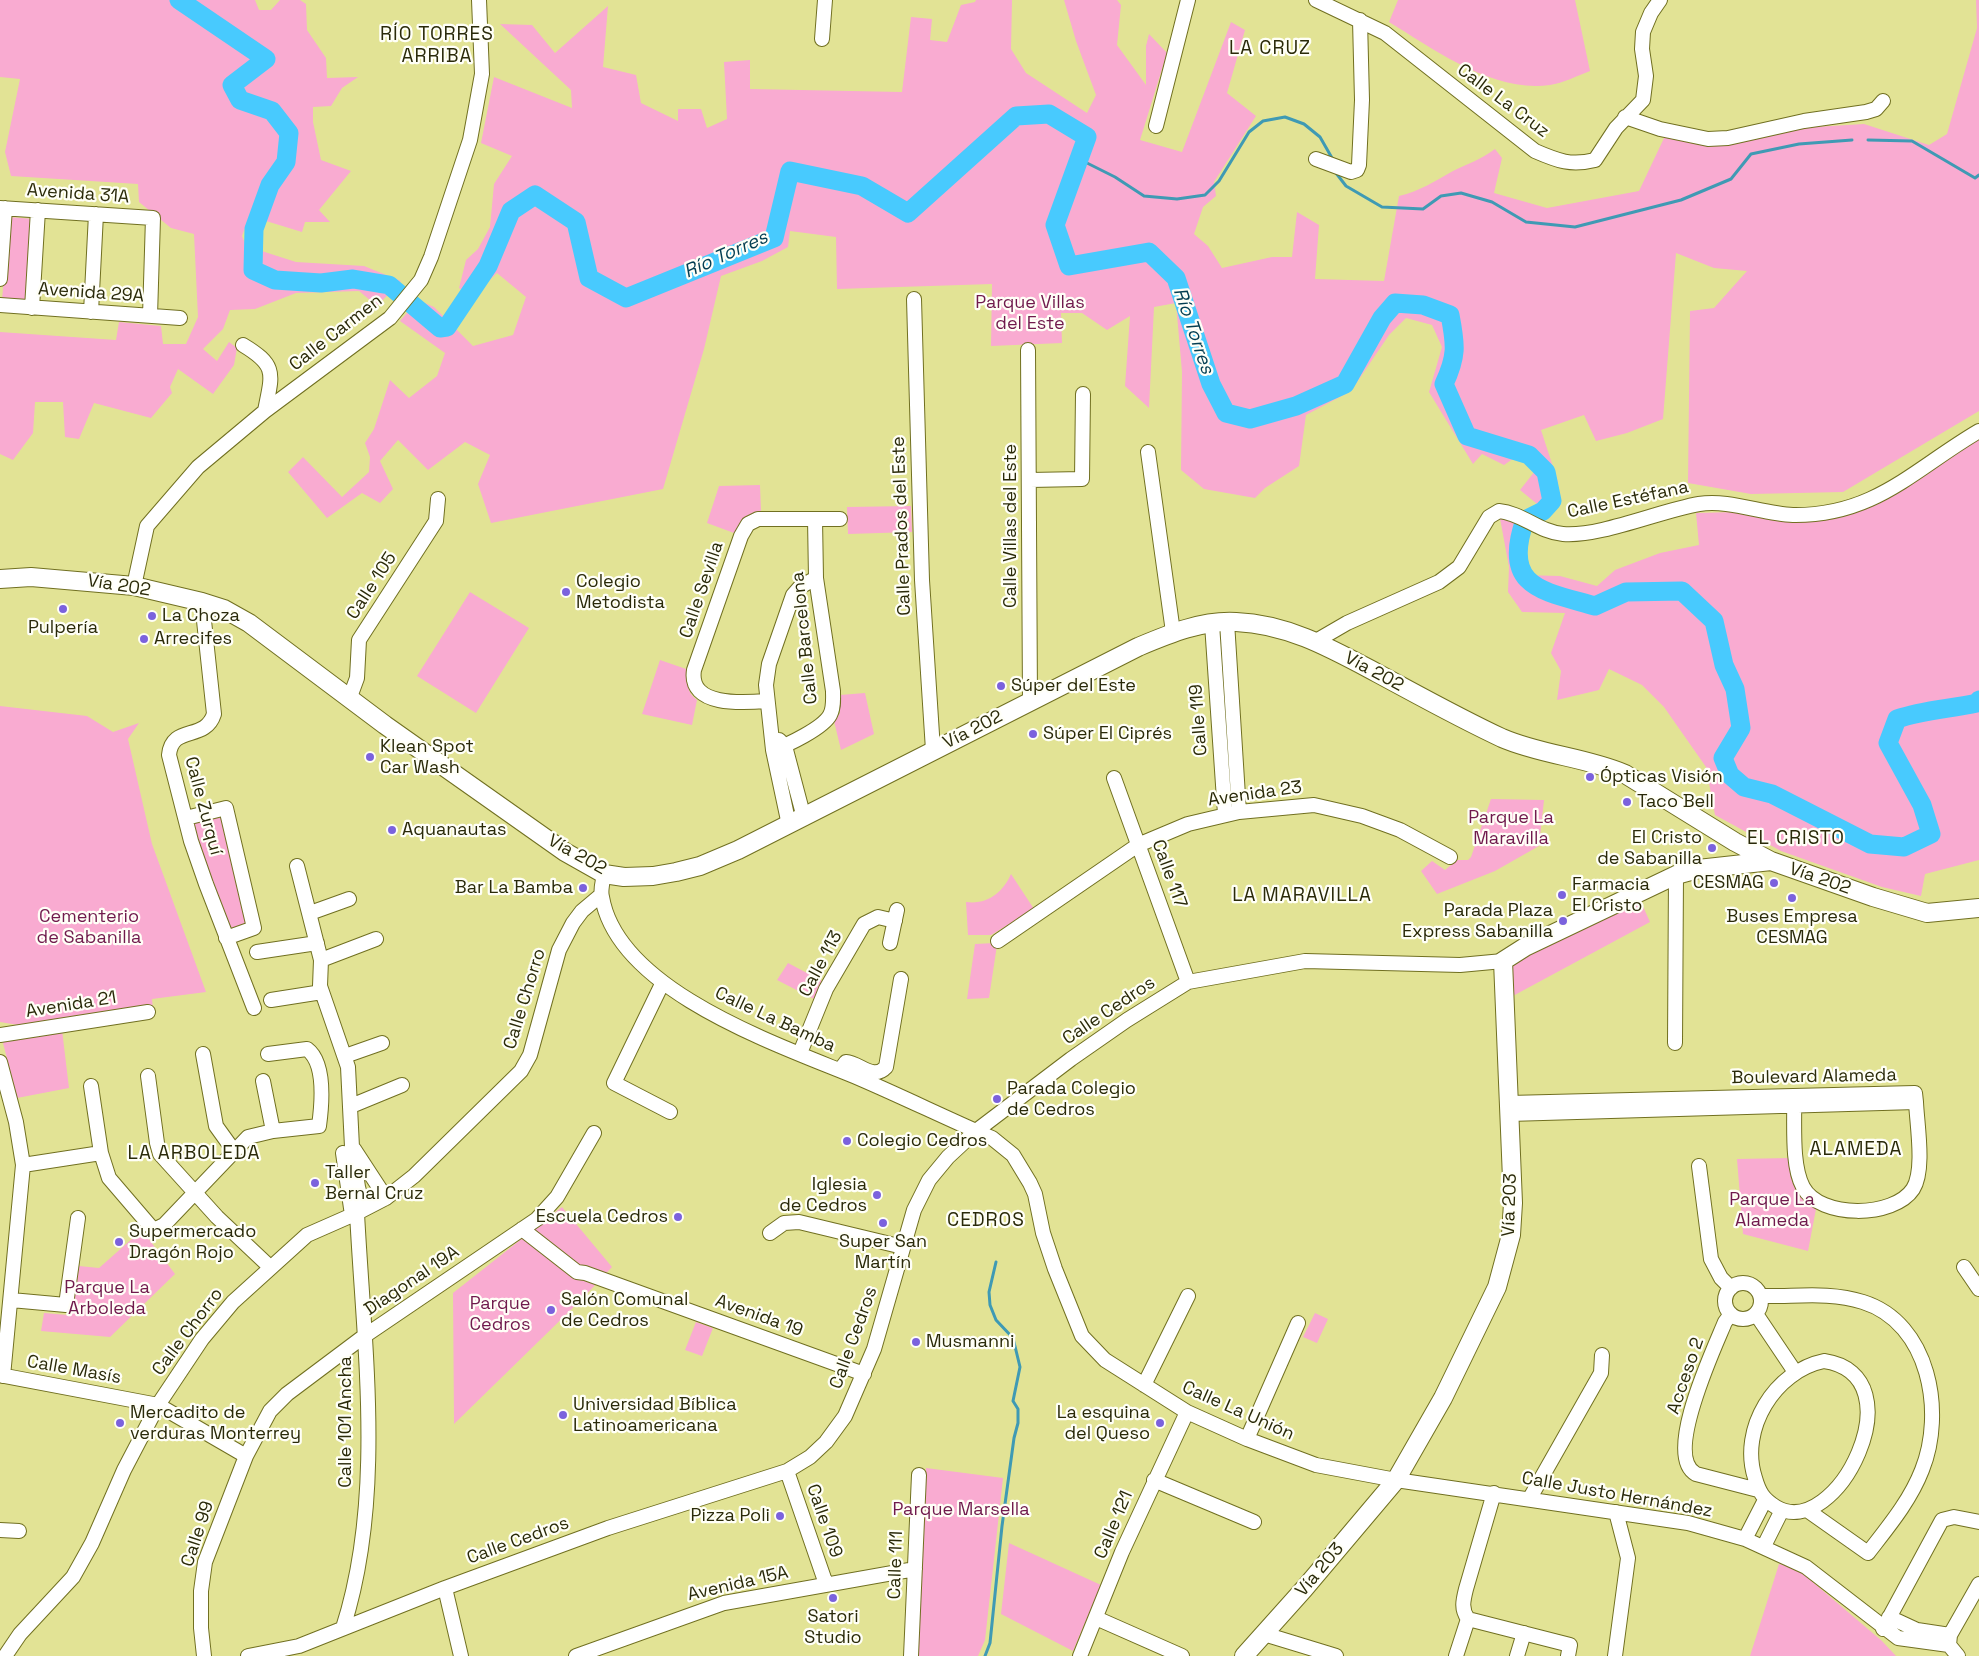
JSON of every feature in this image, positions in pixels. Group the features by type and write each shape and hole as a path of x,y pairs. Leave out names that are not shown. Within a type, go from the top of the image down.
{"main road":[{"name":"Vía 202","path":"0,579 30,577 134,586 224,609 249,623 565,852 604,874 653,876 700,866 797,822 933,750 1138,647 1172,632 1219,623 1270,626 1316,641 1472,724 1506,740 1608,767 1625,774 1726,837 1771,861 1882,900 1927,913 1979,908"},
{"path":"1722,866 1726,858 1726,837"},
{"path":"1503,961 1525,947 1676,875 1722,866 1771,861"},
{"name":"Vía 203","path":"1244,1656 1396,1480 1442,1398 1484,1316 1500,1280 1511,1226 1509,1108 1503,961"}],"street":[{"name":"Calle Carmen","path":"134,586 147,526 198,468 265,411 395,313 411,293 432,258 470,140 482,74 479,0"},
{"path":"822,39 825,0"},
{"path":"1156,126 1188,0"},
{"name":"Calle La Cruz","path":"1316,0 1385,33 1535,151 1556,161 1579,164 1595,160 1625,117 1639,107 1646,93 1642,49 1643,32 1651,13 1660,0"},
{"path":"1316,159 1351,172 1356,170 1359,164 1362,100 1360,20"},
{"path":"1625,117 1684,135 1708,139 1728,138 1804,120 1866,112 1876,109 1883,101"},
{"path":"0,279 3,208"},
{"name":"Avenida 31A","path":"3,208 153,218 150,316"},
{"path":"32,308 38,210"},
{"path":"91,312 96,214"},
{"name":"Calle Prados del Este","path":"914,300 922,580 933,750"},
{"name":"Avenida 29A","path":"0,305 180,318"},
{"path":"243,345 261,356 270,368 270,384 265,411"},
{"name":"Calle Villas del Este","path":"1028,350 1030,701"},
{"path":"1030,480 1082,480 1083,394"},
{"name":"Calle Estéfana","path":"1316,641 1347,623 1439,582 1459,567 1489,517 1499,511 1511,513 1542,529 1576,534 1682,507 1706,503 1793,515 1839,510 1868,501 1898,486 1979,431"},
{"path":"1148,452 1172,632"},
{"name":"Calle 105","path":"350,697 356,678 359,640 436,521 438,499"},
{"name":"Calle Sevilla","path":"767,700 728,701 702,694 696,688 694,670 741,536 748,524 766,518 840,519"},
{"name":"Calle Barcelona","path":"779,748 826,721 833,709 833,691 816,578 815,519"},
{"path":"797,822 779,748 772,731 767,700 769,664 791,601 797,590 816,578"},
{"name":"Calle Zurquí","path":"202,602 214,714 211,724 205,729 176,738 170,745 169,755 206,884 254,1008"},
{"name":"Calle 119","path":"1219,623 1239,812"},
{"name":"Calle 119","path":"1219,623 1225,814"},
{"name":"Calle 117","path":"1114,778 1188,982"},
{"name":"Avenida 23","path":"998,941 1138,845 1188,824 1225,814 1314,806 1362,816 1393,827 1450,857"},
{"path":"186,818 226,808 254,928 226,938"},
{"name":"Calle 101 Ancha","path":"297,866 321,960 320,986 345,1056 351,1106 347,1147 358,1187 357,1213 368,1397 365,1498 355,1590 343,1628"},
{"path":"601,895 604,874"},
{"path":"1675,1042 1676,875"},
{"name":"Calle La Bamba","path":"601,895 608,920 622,943 662,984 691,1002 800,1053 976,1131"},
{"name":"Calle Chorro","path":"5,1656 24,1629 73,1576 92,1543 124,1470 158,1404 202,1339 233,1302 306,1235 386,1198 414,1176 521,1071 530,1055 559,950 573,922 582,911 601,895"},
{"path":"310,914 349,899"},
{"name":"Calle 113","path":"800,1053 826,989 864,924 878,917 896,915 890,943"},
{"path":"321,960 376,939"},
{"path":"257,952 317,943"},
{"name":"Calle Cedros","path":"248,1656 299,1646 445,1588 608,1528 787,1471 810,1457 835,1432 864,1374 885,1317 914,1210 929,1180 948,1157 976,1131 1087,1048 1188,982 1305,961 1460,965 1503,961"},
{"path":"840,1070 846,1062 855,1063 864,1070 874,1072 886,1067 901,979"},
{"path":"662,984 614,1083 670,1112"},
{"path":"271,1000 322,992"},
{"name":"Avenida 21","path":"0,1035 148,1012"},
{"path":"345,1056 382,1043"},
{"path":"91,1086 101,1153 113,1185 151,1227 156,1229 164,1225 250,1136 273,1131 319,1126 321,1080 314,1054 307,1049 268,1054"},
{"path":"203,1054 216,1126 234,1151"},
{"path":"0,1062 16,1122 23,1165 2,1376"},
{"path":"148,1076 160,1152 194,1193 270,1267"},
{"path":"263,1081 273,1131"},
{"path":"351,1106 402,1085"},
{"name":"Boulevard Alameda","path":"1509,1108 1794,1101 1916,1102 1919,1166 1918,1176 1913,1188 1902,1200 1887,1208 1832,1209 1816,1200 1803,1188 1797,1170 1794,1101"},
{"name":"Calle La Unión","path":"976,1131 992,1138 1005,1148 1025,1172 1036,1194 1043,1233 1055,1269 1082,1336 1105,1360 1187,1412 1247,1439 1316,1465 1396,1480"},
{"name":"Diagonal 19A","path":"246,1456 270,1411 288,1394 363,1338 536,1219 558,1197 594,1133"},
{"path":"347,1147 386,1198"},
{"path":"23,1165 101,1153"},
{"path":"1699,1166 1711,1259 1721,1278 1731,1288"},
{"path":"11,1300 63,1306 68,1301 78,1218"},
{"path":"770,1233 784,1223 799,1222 903,1247"},
{"name":"Avenida 19","path":"522,1229 576,1272 585,1273 864,1374"},
{"path":"1964,1267 1979,1289"},
{"path":"1748,1283 1758,1290 1761,1296 1761,1305 1756,1314 1746,1318 1731,1314 1725,1298 1736,1284 1748,1283"},
{"path":"1144,1385 1188,1296"},
{"path":"1761,1296 1841,1296 1864,1302 1879,1309 1905,1332 1917,1349 1930,1387 1931,1417 1928,1448 1922,1471 1909,1498 1868,1553 1807,1510"},
{"name":"Acceso 2","path":"1731,1314 1725,1322 1691,1410 1685,1451 1686,1464 1689,1470 1696,1474 1762,1495"},
{"path":"1756,1314 1795,1372"},
{"path":"1247,1439 1298,1323"},
{"path":"1530,1498 1601,1373 1602,1355"},
{"path":"1824,1361 1836,1362 1857,1376 1863,1386 1866,1399 1863,1444 1842,1482 1826,1498 1807,1510 1782,1510 1762,1495 1751,1466 1751,1445 1758,1421 1768,1399 1795,1372 1811,1364 1824,1361"},
{"name":"Calle Masís","path":"2,1376 158,1404 246,1456"},
{"name":"Calle 121","path":"1080,1656 1154,1480 1187,1412"},
{"name":"Calle 99","path":"204,1656 201,1628 201,1591 205,1562 246,1456"},
{"name":"Calle 109","path":"787,1471 826,1584"},
{"name":"Calle 111","path":"911,1656 919,1475"},
{"path":"1154,1480 1254,1522"},
{"name":"Calle Justo Hernández","path":"1396,1480 1688,1522 1764,1546 1806,1567 1886,1623 1906,1640 1952,1645"},
{"path":"1494,1494 1466,1589 1463,1612 1468,1619 1524,1633 1569,1651"},
{"path":"1745,1539 1762,1495"},
{"path":"1764,1546 1782,1510"},
{"path":"1615,1656 1628,1558 1616,1512"},
{"path":"1886,1623 1942,1520 1954,1517 1979,1522"},
{"path":"0,1530 19,1531"},
{"name":"Avenida 15A","path":"576,1656 724,1603 915,1569"},
{"path":"1952,1645 1979,1584"},
{"path":"445,1588 461,1656"},
{"path":"1096,1618 1182,1656"},
{"path":"1456,1656 1468,1619"},
{"path":"1516,1656 1524,1633"},
{"path":"1264,1634 1336,1656"}],"green space":[{"path":"0,0 255,0 259,10 271,10 280,0 300,0 306,4 307,30 326,58 327,78 358,77 342,88 331,106 313,107 313,122 321,160 351,171 319,210 330,222 305,222 302,232 266,221 247,222 242,236 246,246 296,262 364,266 401,281 377,306 359,291 296,293 255,309 230,310 223,329 203,349 217,361 229,342 237,348 234,365 213,394 178,369 170,387 172,393 151,418 94,403 79,439 65,437 63,402 35,402 33,433 13,460 0,454 0,332 116,340 119,322 161,326 163,344 186,344 198,317 194,234 171,228 139,202 138,184 11,176 5,152 20,79 0,77"},
{"name":"Parque Villas del Este","path":"976,0 1012,0 1011,49 1026,73 1087,113 1096,95 1076,41 1064,0 1117,0 1121,5 1117,45 1146,85 1146,46 1149,34 1167,53 1140,140 1182,152 1231,22 1245,30 1227,93 1256,116 1214,182 1216,196 1203,207 1194,234 1208,246 1222,268 1272,257 1292,257 1297,212 1319,225 1315,279 1384,281 1399,196 1427,185 1495,149 1502,158 1494,193 1547,208 1639,191 1665,136 1864,124 1929,145 1947,134 1977,28 1976,0 1979,0 1979,411 1843,492 1751,494 1688,483 1690,311 1714,308 1747,271 1714,268 1676,253 1663,419 1627,433 1596,441 1584,415 1541,430 1558,482 1542,508 1520,490 1535,471 1517,456 1504,465 1482,454 1473,464 1429,392 1442,347 1432,325 1406,318 1389,335 1351,391 1306,415 1299,466 1265,488 1255,498 1204,489 1181,470 1182,372 1176,303 1154,307 1149,408 1125,386 1130,316 1107,330 1082,313 1061,313 1062,343 991,346 992,284 837,289 836,237 790,231 788,247 762,261 721,276 704,349 663,489 491,523 478,484 490,455 465,442 428,470 398,440 380,461 393,489 380,503 362,493 327,518 288,472 303,457 342,497 369,472 370,457 365,443 374,429 390,380 409,398 437,376 445,353 400,321 418,300 434,307 473,346 513,335 526,297 497,273 472,297 459,288 466,260 478,249 490,227 494,184 512,156 481,143 494,77 572,108 571,90 500,24 532,25 555,53 608,6 603,67 636,75 641,103 678,121 678,109 701,109 707,128 727,119 724,62 750,60 750,89 902,92 911,17 932,19 930,40 947,42 961,5 975,2"},
{"path":"1398,0 1575,0 1590,71 1550,85 1529,86 1486,76 1445,56 1389,22"},
{"path":"9,217 34,219 27,302 2,300"},
{"path":"1979,439 1979,860 1925,874 1921,896 1882,887 1781,851 1715,815 1706,767 1664,707 1642,685 1609,669 1599,690 1557,700 1561,671 1551,653 1565,613 1522,612 1508,592 1509,567 1499,513 1517,516 1523,575 1560,576 1597,586 1615,570 1660,553 1699,545 1696,513 1737,512 1813,522 1860,511"},
{"path":"760,485 761,512 740,523 734,533 707,523 719,486"},
{"path":"911,506 912,532 848,534 847,507"},
{"path":"470,592 529,628 476,713 417,676"},
{"path":"660,660 689,670 689,690 697,700 692,725 642,714"},
{"path":"865,693 874,734 841,750 834,721 840,713 840,695"},
{"name":"Cementerio de Sabanilla","path":"0,706 87,716 113,732 139,723 128,739 152,844 206,992 152,999 153,1009 18,1025 0,1022"},
{"name":"Parque La Maravilla","path":"1491,799 1544,800 1539,846 1495,871 1437,894 1421,871 1432,861 1445,870 1457,860 1468,860 1471,857"},
{"path":"223,813 250,927 228,934 190,822"},
{"path":"1011,874 1034,909 991,935 968,935 966,902 981,901 994,896 1004,886"},
{"path":"1641,902 1650,922 1511,997 1512,962"},
{"path":"995,943 997,945 989,998 967,999 975,944"},
{"path":"788,963 824,982 816,1000 777,980"},
{"path":"62,1030 69,1088 17,1098 2,1039"},
{"name":"Parque La Alameda","path":"1790,1158 1791,1175 1795,1188 1816,1209 1808,1251 1743,1234 1737,1159"},
{"name":"Parque Cedros","path":"562,1207 612,1267 583,1298 454,1424 453,1293"},
{"name":"Parque La Arboleda","path":"142,1230 175,1274 110,1337 41,1331 44,1313 68,1315 72,1311 79,1266 99,1268"},
{"path":"1315,1313 1328,1319 1317,1343 1303,1337"},
{"path":"696,1322 713,1328 702,1356 685,1350"},
{"name":"Parque Marsella","path":"926,1468 1003,1478 985,1640 978,1656 915,1656"},
{"path":"1009,1543 1101,1585 1073,1651 1001,1614"},
{"path":"1779,1564 1795,1567 1882,1641 1896,1656 1750,1656"}],"waterway":[{"name":"Río Torres","path":"179,0 266,59 232,85 240,100 272,111 289,133 286,162 270,185 254,229 253,270 275,280 321,283 353,279 389,285 440,328 447,327 488,266 511,211 535,195 576,222 589,278 626,298 774,238 790,171 862,186 908,213 1016,116 1049,114 1087,137 1055,225 1069,266 1149,252 1176,278 1211,384 1226,413 1250,419 1296,406 1345,384 1382,318 1395,303 1423,305 1450,315 1454,351 1444,384 1467,436 1529,455 1546,472 1552,501 1543,511 1525,520 1519,543 1518,560 1523,573 1532,583 1544,590 1595,606 1626,592 1682,591 1714,621 1724,665 1735,689 1741,728 1723,758 1730,775 1744,787 1772,794 1870,844 1904,847 1931,834 1922,805 1888,743 1897,719 1977,703 1979,700"},
{"path":"1079,159 1115,177 1144,196 1177,199 1205,195 1219,181 1249,132 1263,121 1285,117 1304,124 1320,137 1332,158"},
{"path":"1336,173 1346,186 1382,207 1423,209 1441,196 1461,193 1492,202 1526,222 1575,227 1681,200 1731,179 1751,154 1799,144 1852,140"},
{"path":"1868,140 1912,141 1975,178 1979,175"},
{"path":"985,1656 990,1643 1002,1526 1014,1438 1018,1423 1018,1409 1013,1401 1020,1367 1013,1338 996,1320 990,1305 989,1292 996,1262"}],"place":[{"name":"Colegio Metodista","path":"566,592"},
{"name":"Pulpería","path":"63,609"},
{"name":"La Choza","path":"152,616"},
{"name":"Arrecifes","path":"144,639"},
{"name":"Súper del Este","path":"1001,686"},
{"name":"Súper El Ciprés","path":"1033,734"},
{"name":"Klean Spot Car Wash","path":"370,757"},
{"name":"Ópticas Visión","path":"1590,777"},
{"name":"Taco Bell","path":"1627,802"},
{"name":"Aquanautas","path":"392,830"},
{"name":"El Cristo de Sabanilla","path":"1712,848"},
{"name":"CESMAG","path":"1774,883"},
{"name":"Bar La Bamba","path":"583,888"},
{"name":"Farmacia El Cristo","path":"1562,895"},
{"name":"Buses Empresa CESMAG","path":"1792,898"},
{"name":"Parada Plaza Express Sabanilla","path":"1563,921"},
{"name":"Parada Colegio de Cedros","path":"997,1099"},
{"name":"Colegio Cedros","path":"847,1141"},
{"name":"Taller Bernal Cruz","path":"315,1183"},
{"name":"Iglesia de Cedros","path":"877,1195"},
{"name":"Escuela Cedros","path":"678,1217"},
{"name":"Super San Martín","path":"883,1223"},
{"name":"Supermercado Dragón Rojo","path":"119,1242"},
{"name":"Salón Comunal de Cedros","path":"551,1310"},
{"name":"Musmanni","path":"916,1342"},
{"name":"Universidad Bíblica Latinoamericana","path":"563,1415"},
{"name":"Mercadito de verduras Monterrey","path":"120,1423"},
{"name":"La esquina del Queso","path":"1160,1423"},
{"name":"Pizza Poli","path":"780,1516"},
{"name":"Satori Studio","path":"833,1598"}],"district":[{"name":"RÍO TORRES ARRIBA","path":"437,46"},
{"name":"LA CRUZ","path":"1270,49"},
{"name":"EL CRISTO","path":"1796,839"},
{"name":"LA MARAVILLA","path":"1302,896"},
{"name":"ALAMEDA","path":"1856,1150"},
{"name":"LA ARBOLEDA","path":"194,1154"},
{"name":"CEDROS","path":"986,1221"}]}
